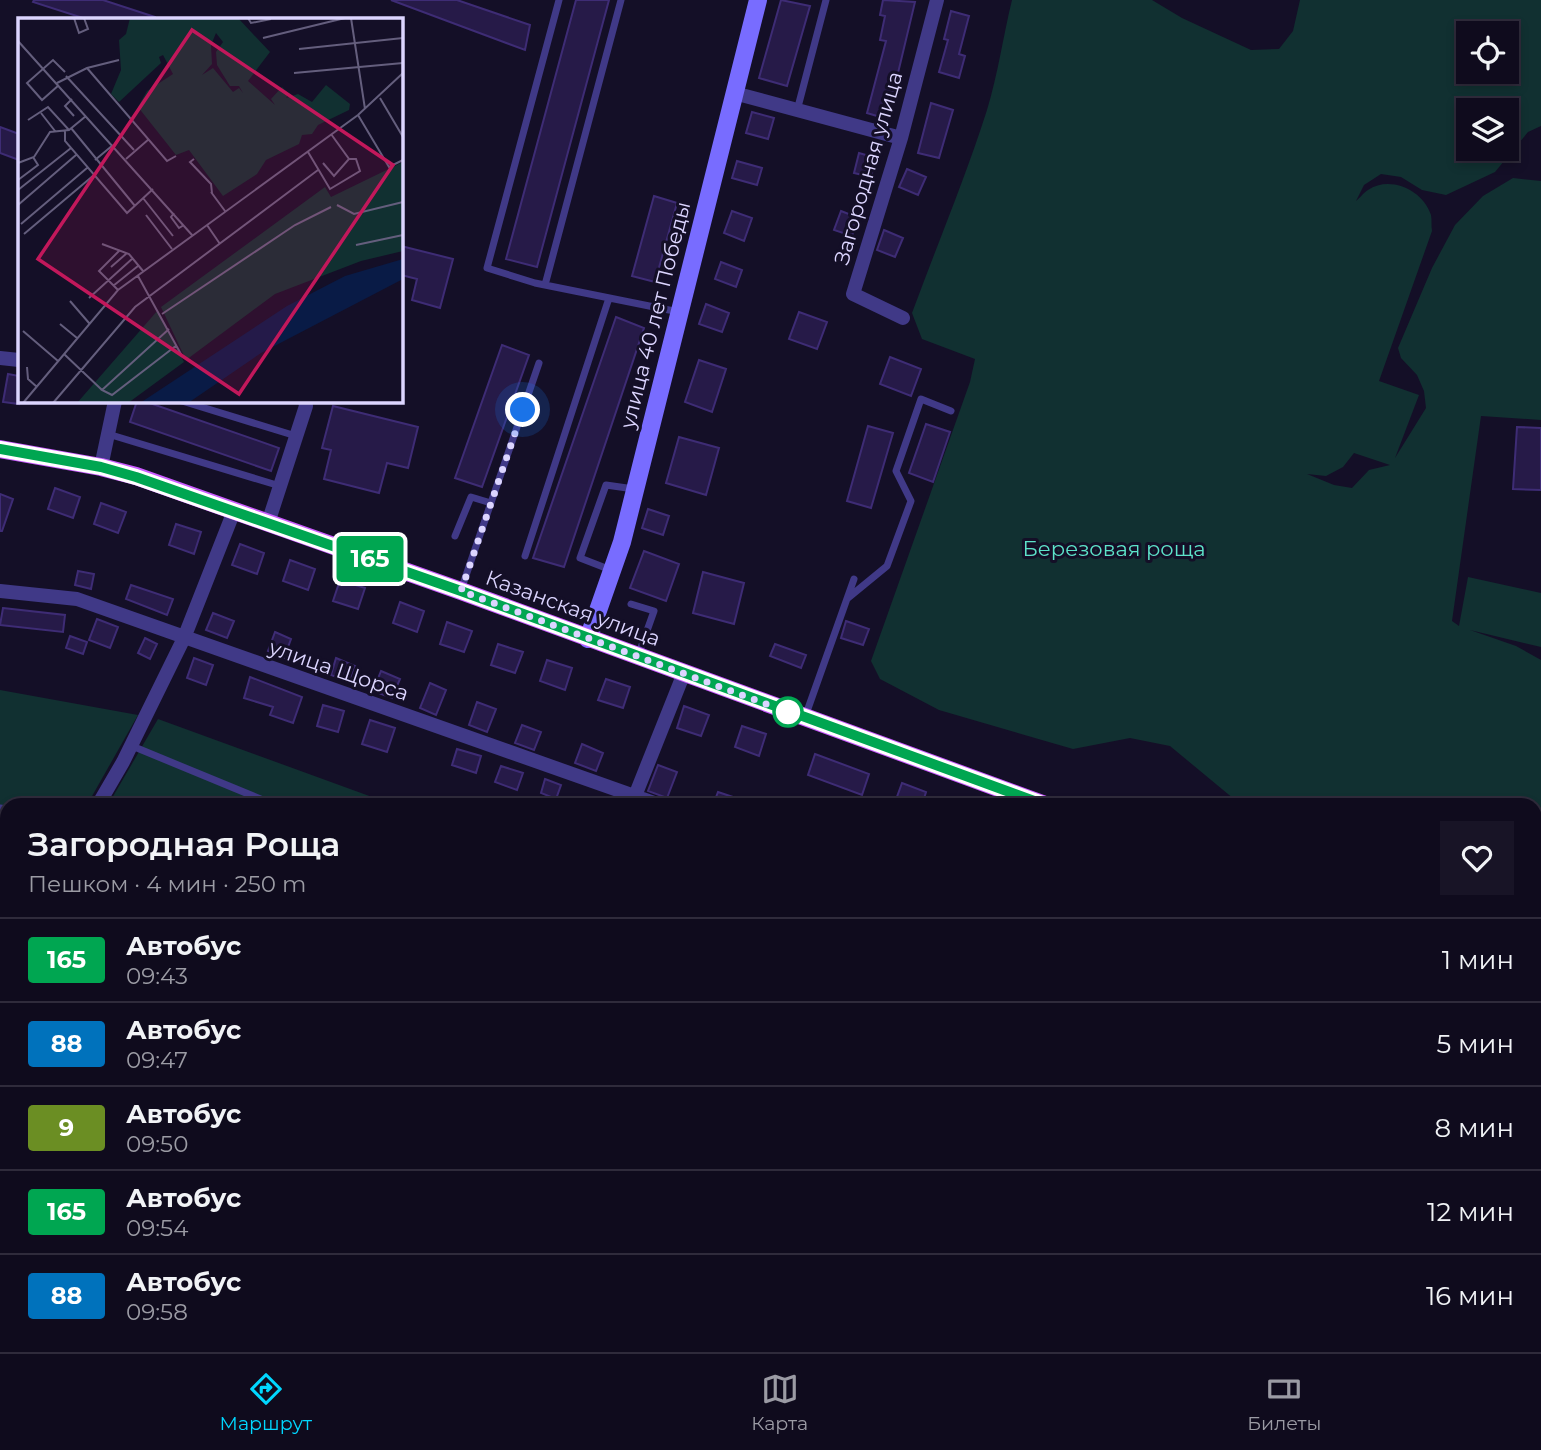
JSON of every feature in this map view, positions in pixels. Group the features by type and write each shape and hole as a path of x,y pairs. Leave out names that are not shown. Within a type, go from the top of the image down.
{"main road":[{"name":"Казанская улица","path":"0,449 101,467 234,511 461,591 1026,798"}],"street":[{"name":"улица 40 лет Победы","path":"588,639 612,570 635,489 758,0"},
{"name":"Загородная улица","path":"903,318 853,295 901,138 937,0"},
{"path":"734,93 901,138"},
{"path":"0,358 18,360"},
{"path":"101,467 115,402"},
{"path":"268,523 305,402"},
{"path":"102,798 131,746 184,638 234,511"},
{"name":"улица Щорса","path":"0,592 77,599 641,798"},
{"path":"635,796 684,673"}],"lane":[{"path":"559,0 488,268 545,285 679,312"},
{"path":"545,285 621,0"},
{"path":"799,103 826,0"},
{"path":"525,556 609,298"},
{"path":"461,591 539,363"},
{"path":"848,598 887,566 911,501 896,471 922,399 951,411"},
{"path":"185,402 296,436"},
{"path":"108,434 280,486"},
{"path":"612,570 580,558 606,485 635,489"},
{"path":"454,536 471,497 491,503"},
{"path":"804,717 854,579"},
{"path":"631,604 654,611 638,657"},
{"path":"131,746 258,798"}],"green space":[{"name":"Березовая роща","path":"1012,0 1152,0 1182,18 1251,50 1279,49 1293,31 1300,0 1541,0 1541,126 1528,132 1519,143 1519,98 1456,98 1456,161 1504,161 1495,172 1446,195 1422,190 1401,177 1381,174 1364,185 1356,201 1366,191 1377,186 1395,185 1421,198 1431,215 1432,231 1379,381 1419,395 1395,458 1426,408 1424,391 1417,375 1401,358 1398,348 1432,268 1455,225 1483,196 1513,178 1541,181 1541,420 1481,416 1452,621 1459,626 1468,577 1541,593 1541,647 1470,630 1516,646 1541,660 1541,798 1233,798 1170,746 1130,738 1073,749 939,710 880,679 871,661 970,382 975,359 922,339 912,313 987,110","holes":["1354,453 1390,465 1369,470 1352,488 1334,485 1307,474 1326,476 1343,467"]},
{"path":"0,690 138,715 91,798 0,798"},
{"path":"158,719 375,798 112,798"}],"building":[{"path":"103,0 155,18 83,18 33,2"},
{"path":"391,0 457,0 530,25 525,50"},
{"path":"576,0 609,0 537,267 506,259"},
{"path":"781,0 810,6 787,86 759,78"},
{"path":"883,0 915,2 887,119 867,113 886,41 880,40 885,16 880,15"},
{"path":"951,11 969,16 959,54 965,56 959,78 939,72 948,40 944,39"},
{"path":"931,103 953,110 939,158 918,153"},
{"path":"752,112 774,118 768,139 746,133"},
{"path":"0,127 18,134 18,160 0,153"},
{"path":"859,153 876,158 871,177 854,173"},
{"path":"737,161 762,168 757,185 732,178"},
{"path":"907,169 926,177 918,195 899,187"},
{"path":"654,196 677,203 655,282 632,276"},
{"path":"732,211 752,218 744,241 724,233"},
{"path":"841,211 859,218 852,236 834,230"},
{"path":"884,230 903,238 895,257 877,250"},
{"path":"402,246 453,259 440,308 412,300 417,279 402,275"},
{"path":"721,262 742,270 736,287 715,279"},
{"path":"706,304 729,313 722,332 699,324"},
{"path":"799,312 827,322 817,349 789,339"},
{"path":"616,317 644,328 564,567 533,558"},
{"path":"502,345 529,355 482,487 455,478"},
{"path":"890,357 921,369 911,396 880,384"},
{"path":"699,360 726,369 712,412 685,402"},
{"path":"8,374 18,376 19,404 3,402"},
{"path":"137,402 147,402 279,448 271,471 130,422"},
{"path":"333,406 418,427 408,468 387,463 379,493 324,479 331,450 322,448"},
{"path":"926,424 950,432 933,482 909,473"},
{"path":"868,426 893,433 871,508 847,501"},
{"path":"1517,427 1541,428 1541,490 1513,489"},
{"path":"679,437 719,448 706,495 666,483"},
{"path":"55,488 80,497 73,518 48,509"},
{"path":"0,494 13,499 2,531 0,531"},
{"path":"101,503 126,512 118,533 94,524"},
{"path":"648,509 669,516 663,535 642,528"},
{"path":"176,524 201,532 194,554 169,545"},
{"path":"240,544 264,553 257,574 232,565"},
{"path":"644,551 679,564 666,601 630,588"},
{"path":"290,560 315,569 308,590 283,581"},
{"path":"78,571 94,574 91,589 75,585"},
{"path":"703,572 744,583 734,624 693,613"},
{"path":"340,580 365,588 358,609 333,601"},
{"path":"131,585 173,599 167,615 126,599"},
{"path":"400,602 424,611 417,632 393,623"},
{"path":"3,608 65,615 63,632 0,625"},
{"path":"213,613 234,621 227,638 206,630"},
{"path":"97,619 118,627 110,648 89,640"},
{"path":"846,621 869,629 863,645 841,638"},
{"path":"447,622 472,631 464,652 440,644"},
{"path":"275,632 291,639 284,658 268,651"},
{"path":"70,636 87,642 83,654 66,648"},
{"path":"145,638 157,644 150,659 138,653"},
{"path":"498,644 523,652 515,673 491,665"},
{"path":"775,644 806,655 801,668 770,656"},
{"path":"194,658 213,665 206,685 187,678"},
{"path":"336,658 355,666 349,682 331,675"},
{"path":"547,660 572,668 565,690 540,681"},
{"path":"381,671 400,679 392,698 373,691"},
{"path":"250,677 302,697 293,723 270,715 273,707 244,698"},
{"path":"606,679 630,687 623,708 598,700"},
{"path":"430,683 446,690 436,715 420,708"},
{"path":"477,702 496,709 487,732 469,725"},
{"path":"323,705 344,711 338,732 317,726"},
{"path":"684,706 709,715 701,736 677,728"},
{"path":"370,720 395,728 387,752 362,744"},
{"path":"522,725 541,732 534,750 515,743"},
{"path":"742,726 766,734 759,756 735,747"},
{"path":"582,744 603,753 596,771 575,763"},
{"path":"457,749 481,756 476,773 452,765"},
{"path":"815,754 869,774 862,795 808,775"},
{"path":"658,765 677,772 667,798 648,791"},
{"path":"501,766 523,773 517,790 495,782"},
{"path":"545,779 561,785 556,798 541,793"},
{"path":"902,783 926,792 924,798 897,798"},
{"path":"718,792 736,798 716,798"}],"bus line":[{"name":"165","path":"0,449 18,450 101,467 136,477 461,591 1026,798"}],"route":[{"path":"523,410 461,591 788,712"}]}
